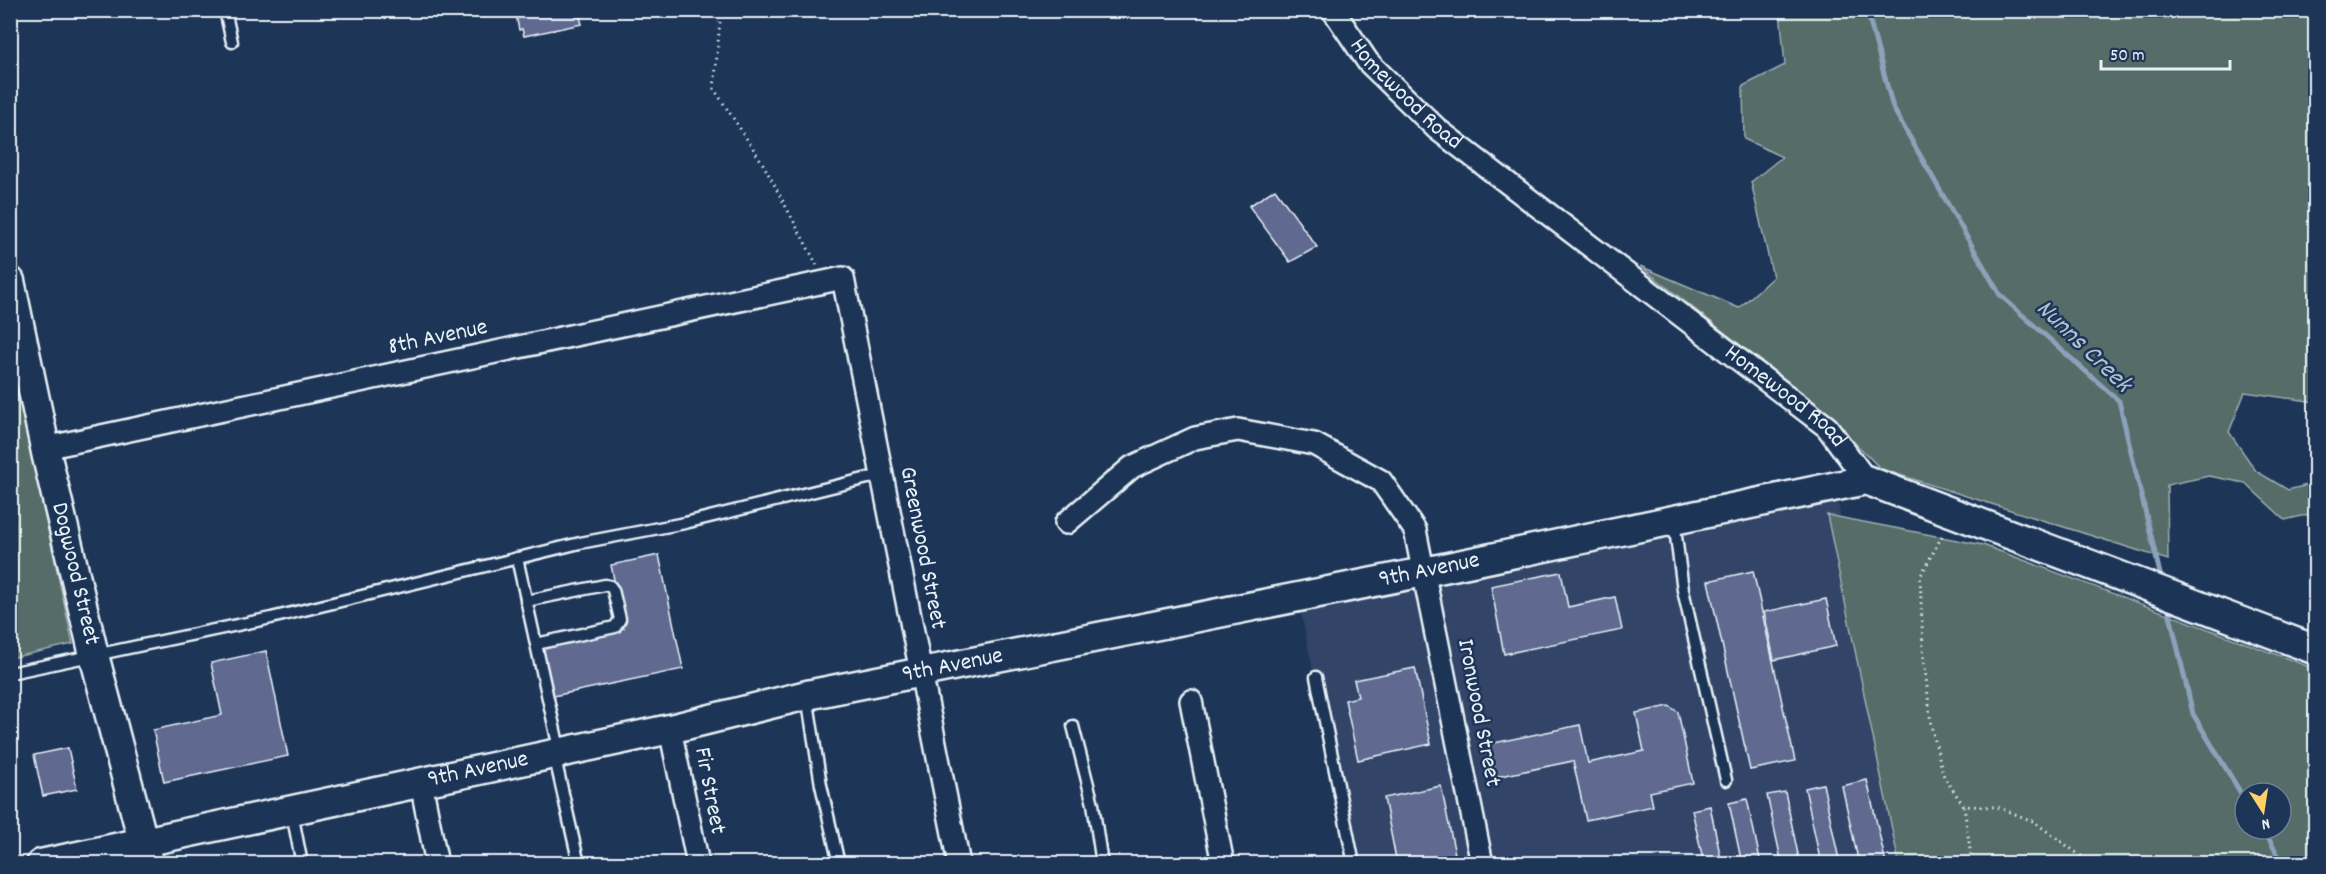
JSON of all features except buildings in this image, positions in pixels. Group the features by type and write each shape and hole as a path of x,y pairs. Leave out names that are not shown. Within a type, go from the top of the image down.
{"main road":[{"name":"Dogwood Street","path":"10,281 45,448 94,655 146,853"},
{"name":"9th Avenue","path":"41,864 146,853 291,809 557,754 807,695 1424,572 1866,480"},
{"path":"1866,480 2316,650"}],"street":[{"name":"Homewood Road","path":"1333,10 1368,62 1437,129 1827,428 1866,480"},
{"name":"8th Avenue","path":"45,448 834,280"},
{"name":"Greenwood Street","path":"834,280 882,476 959,864"},
{"name":"Ironwood Street","path":"1066,523 1132,466 1195,438 1238,430 1314,444 1382,480 1416,530 1482,864"},
{"path":"1191,701 1223,864"},
{"name":"Fir Street","path":"670,729 698,864"},
{"path":"421,783 437,864"}],"lane":[{"path":"225,10 232,42"},
{"path":"10,673 271,618 580,543 685,522 882,476"},
{"path":"1674,520 1683,590 1726,780"},
{"path":"517,558 579,864"},
{"path":"526,601 605,585 614,590 620,619 615,627 536,644"},
{"path":"1316,677 1354,864"},
{"path":"807,695 821,785 840,864"},
{"path":"1073,726 1092,804 1102,864"},
{"path":"291,809 302,864"}],"path":[{"path":"721,10 714,89 762,162 834,280"},
{"path":"1942,536 1920,577 1923,648 1931,725 1944,777 1964,806 1972,864"},
{"path":"1964,806 1997,807 2033,821 2092,864"}],"shaded area":[{"path":"1835,487 1904,863 1353,863 1298,598"}],"green space":[{"path":"1780,11 2315,11 2315,402 2245,392 2229,432 2256,471 2288,490 2315,483 2315,513 2285,520 2245,483 2209,476 2167,485 2168,560 1881,469 1819,407 1640,266 1739,308 1773,277 1751,182 1782,157 1744,139 1743,86 1785,65"},
{"path":"11,359 73,644 10,658"},
{"path":"1827,515 1983,545 2315,669 2315,863 1899,863"}],"waterway":[{"name":"Nunns Creek","path":"1867,10 1893,108 2000,295 2119,401 2162,582"},
{"name":"Nunns Creek","path":"2167,602 2193,714 2234,781"},
{"name":"Nunns Creek","path":"2270,841 2283,864"}]}
